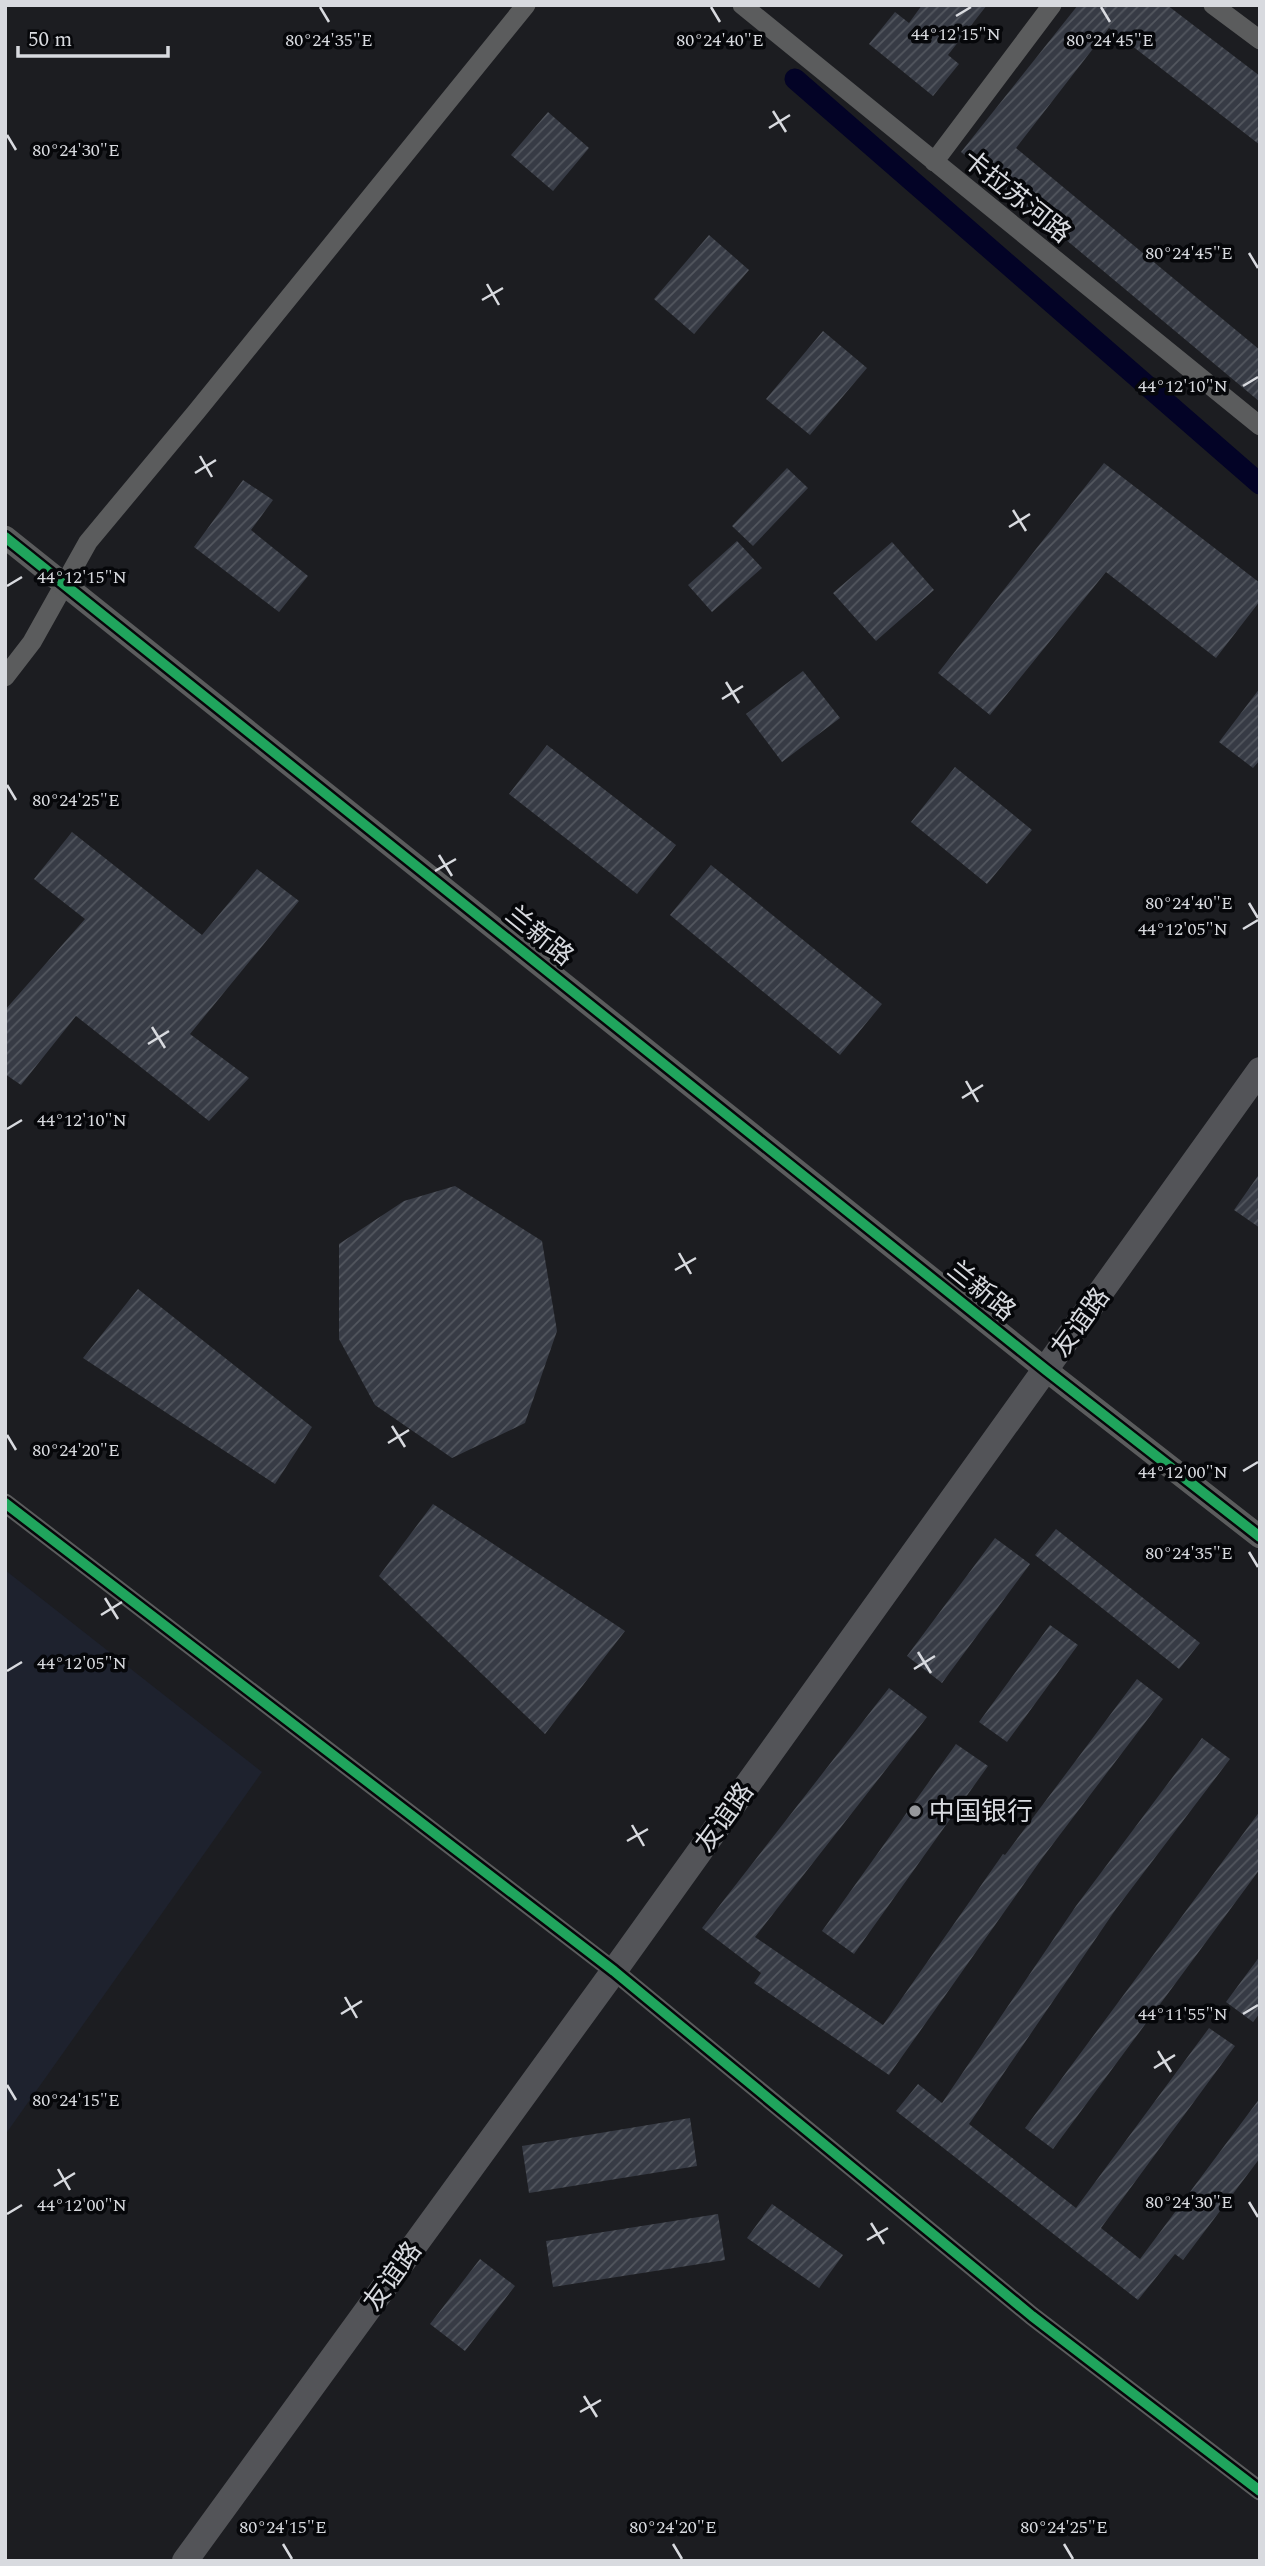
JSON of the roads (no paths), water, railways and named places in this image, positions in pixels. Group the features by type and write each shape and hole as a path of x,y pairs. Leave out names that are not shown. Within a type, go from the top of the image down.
{"main road":[{"name":"友谊路","path":"186,2561 614,1971 1260,1070"}],"street":[{"path":"5,677 32,642 88,542 526,5"},
{"name":"卡拉苏河路","path":"742,5 1260,426"},
{"path":"934,162 1052,5"},
{"path":"1213,5 1260,40"},
{"name":"兰新路","path":"5,537 1045,1370 1260,1537"},
{"path":"5,1503 614,1971 1032,2316 1260,2491"}],"waterway":[{"path":"795,79 1260,484"}],"place":[{"name":"中国银行","path":"915,1811"}]}
